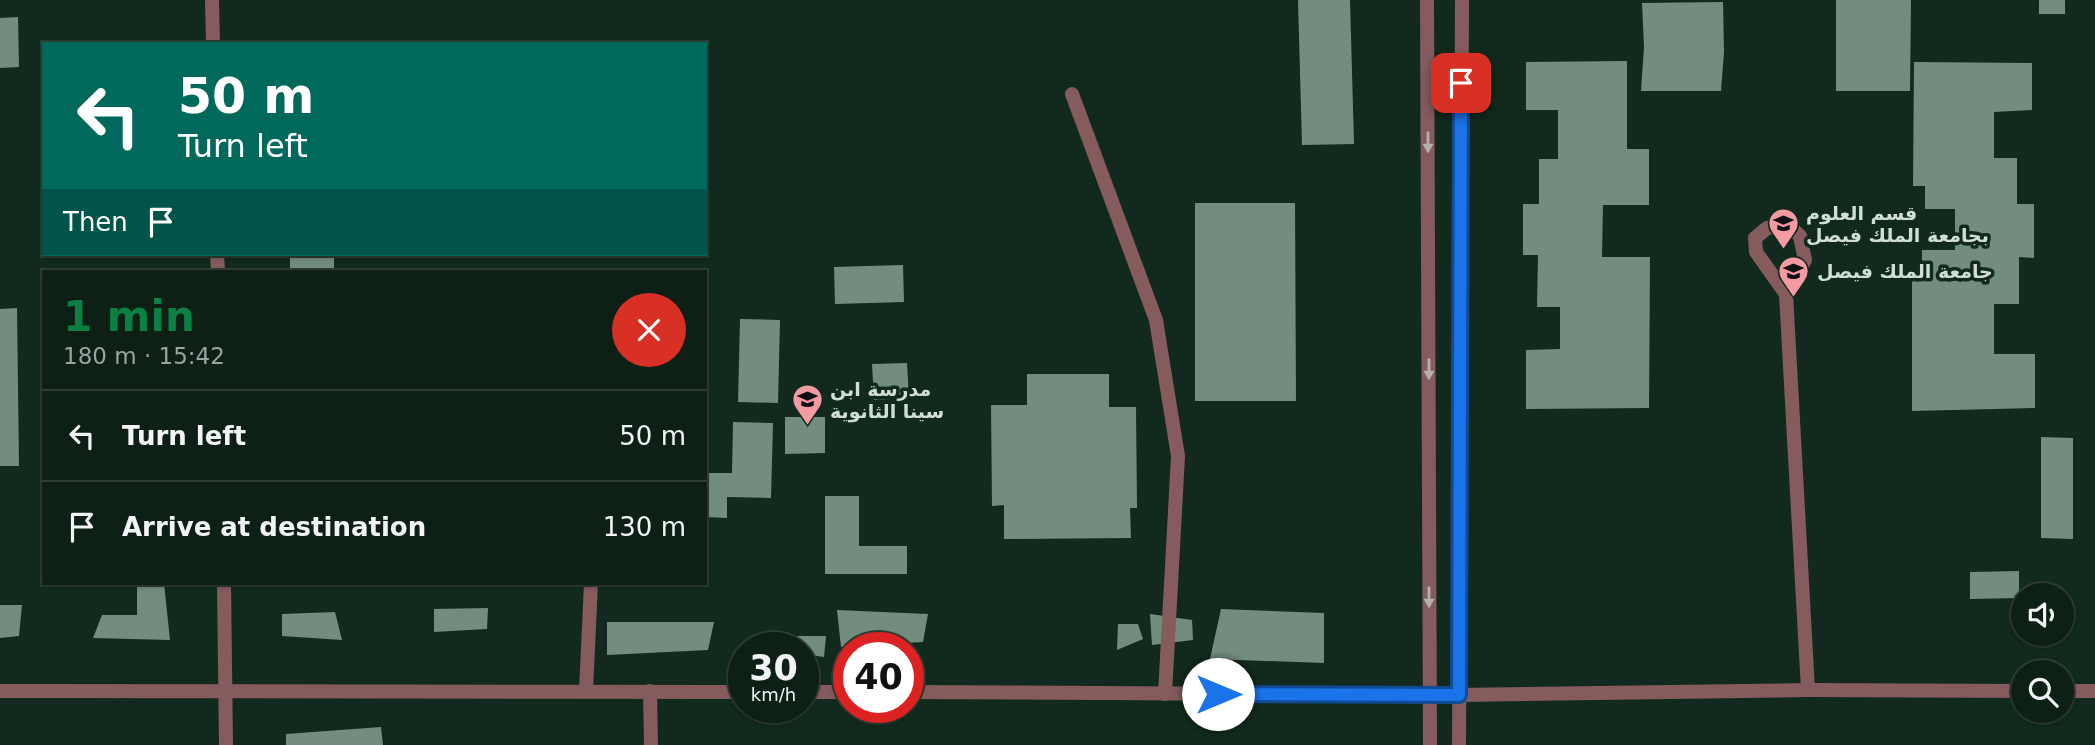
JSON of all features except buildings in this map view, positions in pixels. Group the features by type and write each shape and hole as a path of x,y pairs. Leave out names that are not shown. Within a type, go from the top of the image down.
{"street":[{"path":"212,0 213,42"},
{"path":"1427,0 1430,745"},
{"path":"1459,745 1462,0"},
{"path":"1072,94 1156,320 1178,456 1165,694"},
{"path":"1786,294 1805,260 1800,236 1788,225 1767,228 1755,238 1756,252 1786,294 1808,690"},
{"path":"224,585 226,745"},
{"path":"586,691 590,585"},
{"path":"924,692 1459,695 1808,690 2011,691"},
{"path":"0,691 728,692"},
{"path":"650,691 651,745"},
{"path":"2074,691 2095,691"}],"place":[{"name":"قسم العلوم بجامعة الملك فيصل","path":"1783,251"},
{"name":"جامعة الملك فيصل","path":"1794,298"},
{"name":"مدرسة ابن سينا الثانوية","path":"807,427"}],"route":[{"path":"1218,694 1459,695 1461,83"}]}
